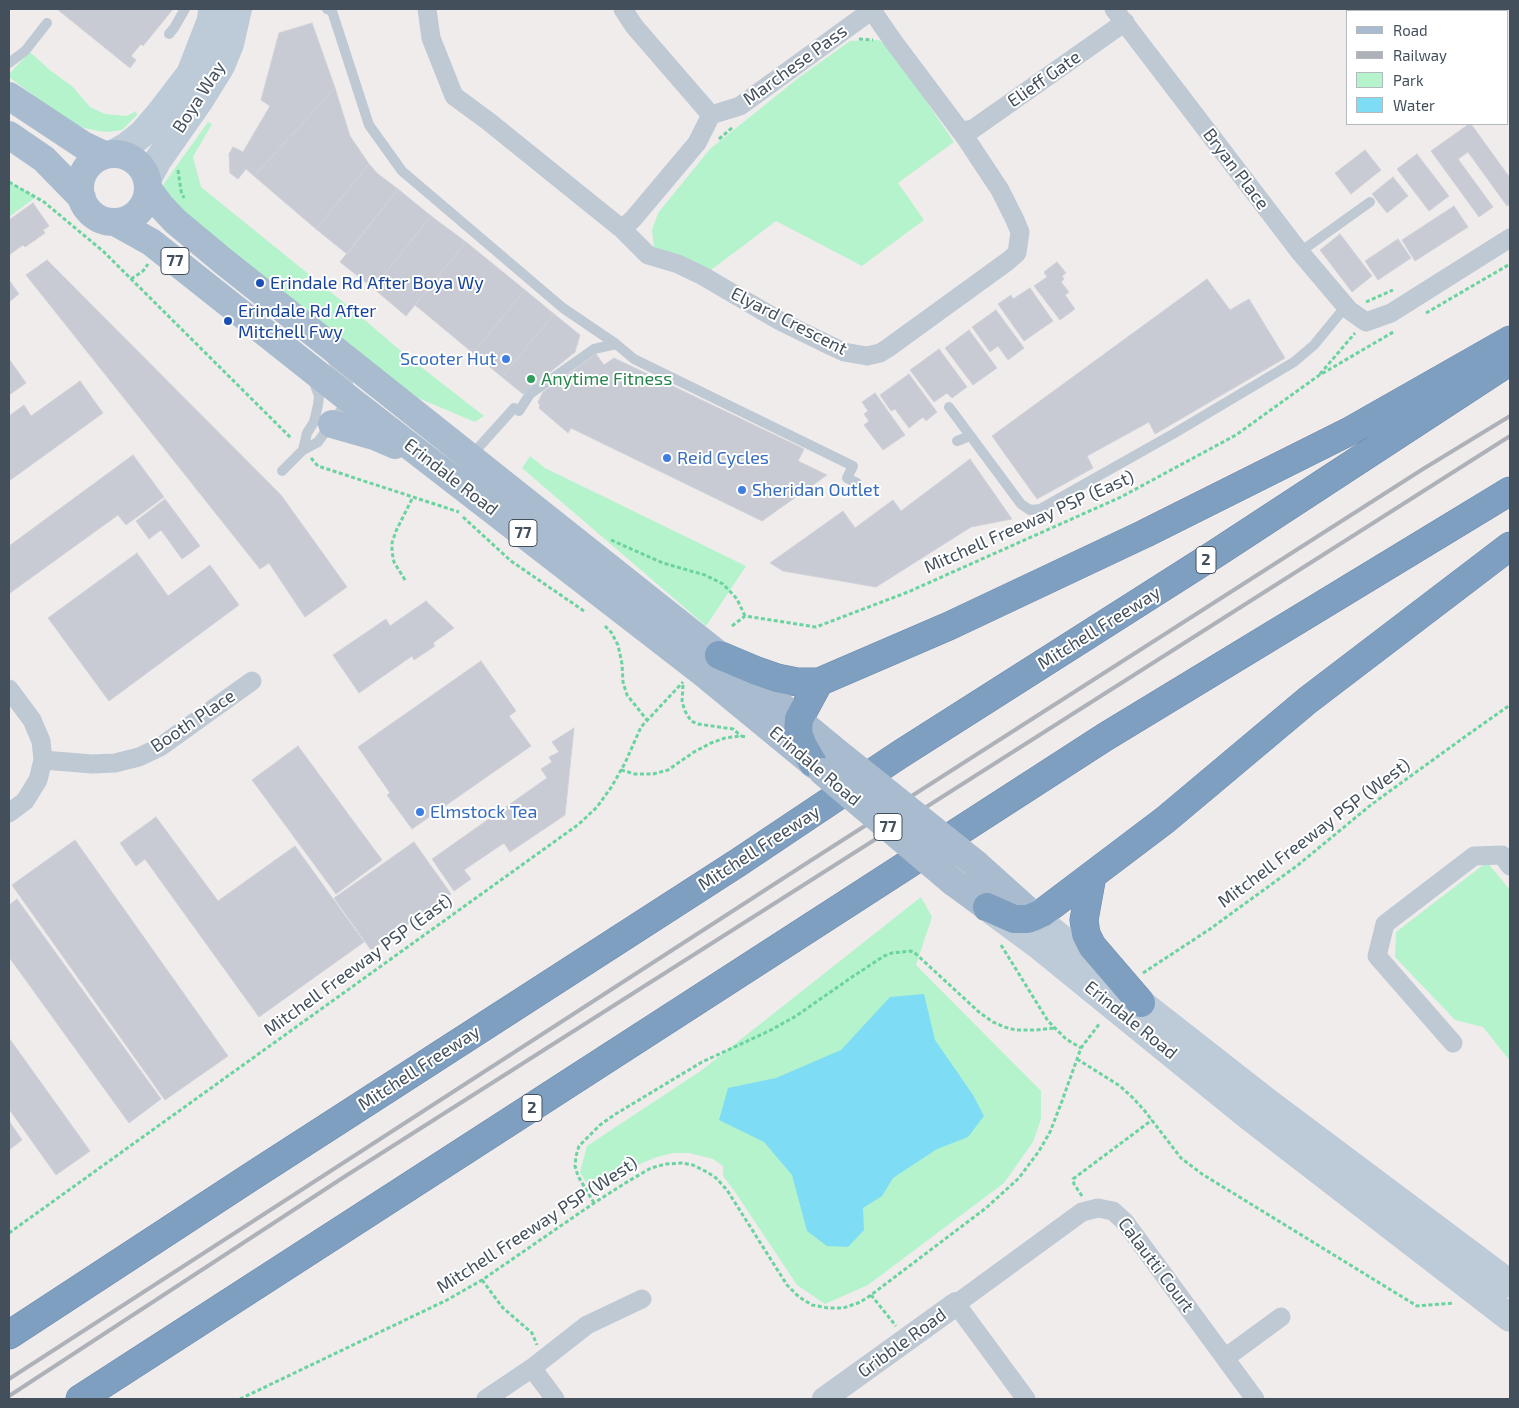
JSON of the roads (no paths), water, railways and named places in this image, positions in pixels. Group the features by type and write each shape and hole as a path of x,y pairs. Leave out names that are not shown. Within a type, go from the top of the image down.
{"highway":[{"path":"719,655 777,678 797,682 820,682 949,626 1152,530 1348,432 1510,340"},
{"name":"Mitchell Freeway","path":"9,1335 257,1172 739,862 900,755 1215,554 1510,361"},
{"name":"2","path":"80,1399 1097,743 1510,491"},
{"path":"987,907 1014,919 1028,919 1042,913 1165,820 1308,700 1510,546"},
{"path":"799,719 820,682"},
{"path":"1092,876 1084,920 1086,934 1092,946 1140,990"}],"main road":[{"path":"82,198 81,189 84,172 89,165 96,159 126,146 142,134 190,74 211,20 212,9"},
{"name":"Boya Way","path":"148,184 162,154 221,66 230,44 238,9"},
{"name":"Erindale Road","path":"9,96 76,141 109,155 122,155 131,158 144,171 148,184 160,205 175,221 719,655 781,707 799,719 827,764 953,882 1038,945 1247,1115 1510,1318"},
{"name":"Erindale Road","path":"9,135 44,159 82,198 86,206 98,218 115,222 151,242 349,399 695,667 827,764 976,864 1035,917 1140,990 1266,1102 1510,1284"},
{"path":"115,222 131,217 138,212 147,198 148,184"},
{"path":"332,424 374,436 427,458"}],"street":[{"name":"Elyard Crescent","path":"427,9 431,38 454,96 488,121 622,229 648,255 678,264 703,276 780,321 844,352 860,356 877,354 888,348 1001,267 1017,252 1020,232 1000,190 961,131 871,9"},
{"path":"622,229 633,219 697,143 711,115 634,26 623,9"},
{"name":"Marchese Pass","path":"711,115 740,106 871,9"},
{"name":"Elieff Gate","path":"961,131 973,128 1120,16"},
{"name":"Bryan Place","path":"1120,16 1299,252 1352,303 1366,322 1391,313 1510,238"},
{"name":"Booth Place","path":"43,760 92,764 115,763 138,757 160,746 252,681"},
{"path":"9,689 32,720 41,741 43,760 38,780 25,801 9,813"},
{"path":"1453,1043 1377,956 1385,924 1474,856 1502,855 1510,866"},
{"name":"Calautti Court","path":"956,1304 1082,1212 1098,1208 1113,1211 1120,1216 1255,1399"},
{"path":"486,1399 538,1363 587,1325 642,1300"},
{"path":"956,1304 1026,1399"},
{"name":"Gribble Road","path":"824,1399 956,1304"},
{"path":"1225,1358 1281,1317"},
{"path":"538,1363 555,1399"}],"lane":[{"path":"170,34 185,9"},
{"path":"327,9 332,11 369,125 402,171 563,308 616,344 634,360 853,466 847,478 857,483"},
{"path":"9,63 25,51 47,23"},
{"path":"1299,252 1370,202"},
{"path":"949,407 1021,504 1030,510 1040,509 1173,434 1294,362 1314,345 1352,303"},
{"path":"282,471 303,450 318,442 349,399 348,383 317,336"},
{"path":"470,457 530,394 594,349 616,344"},
{"path":"303,450 307,433 314,422 319,396 306,365"},
{"path":"957,441 970,436"}],"water":[{"path":"924,994 935,1040 973,1095 984,1116 968,1137 937,1149 893,1178 882,1196 863,1208 864,1230 848,1247 827,1246 807,1231 792,1175 764,1142 719,1120 728,1088 776,1078 841,1050 890,997"}],"railway":[{"path":"9,1379 810,861 1423,469 1510,416"},
{"path":"9,1396 344,1177 1510,436"}],"place":[{"name":"Erindale Rd After Boya Wy","path":"260,283"},
{"name":"Erindale Rd After Mitchell Fwy","path":"228,321"},
{"name":"Scooter Hut","path":"506,359"},
{"name":"Anytime Fitness","path":"531,379"},
{"name":"Reid Cycles","path":"667,458"},
{"name":"Sheridan Outlet","path":"742,490"},
{"name":"Elmstock Tea","path":"420,812"}]}
